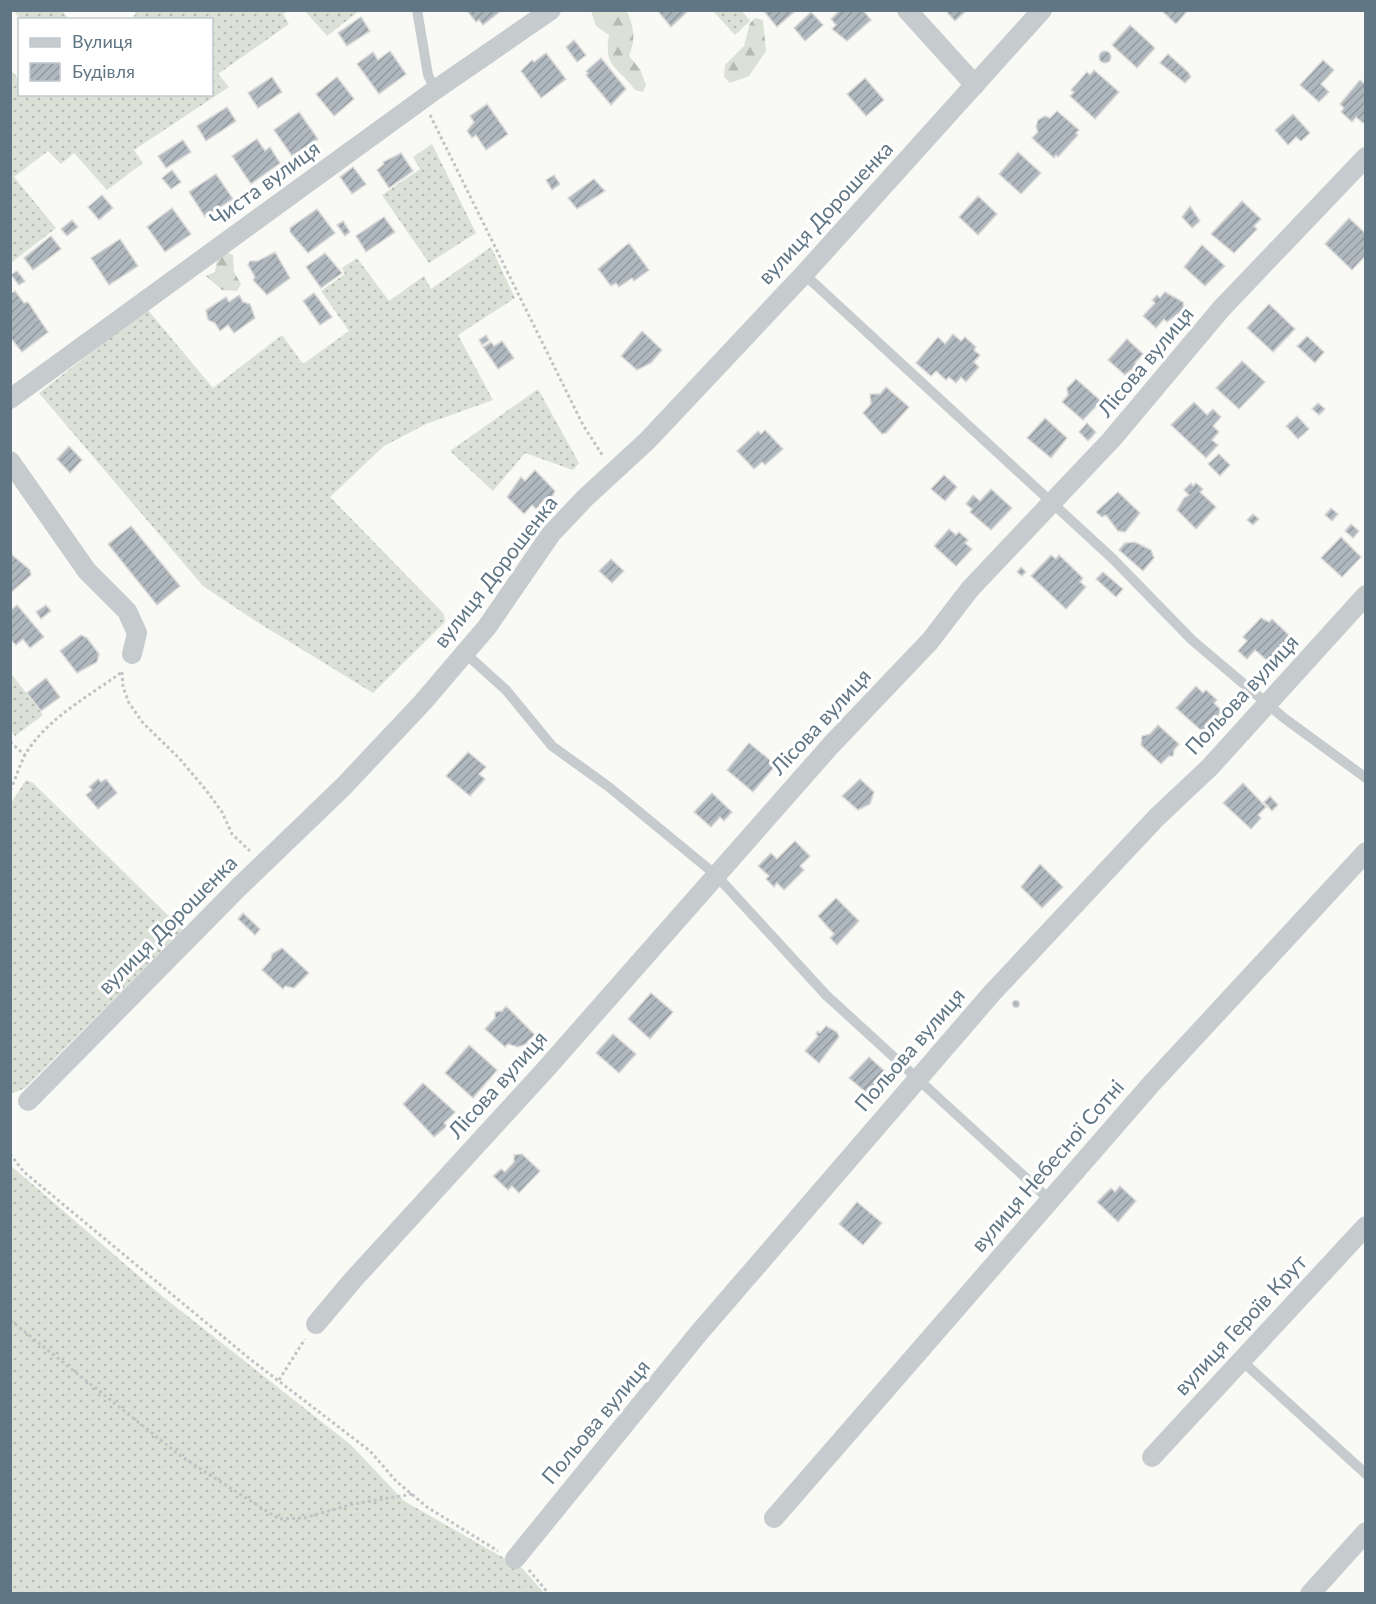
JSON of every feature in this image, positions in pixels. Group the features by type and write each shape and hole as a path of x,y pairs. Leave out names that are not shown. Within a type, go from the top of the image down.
{"street":[{"name":"Чиста вулиця","path":"10,399 428,96 551,10"},
{"path":"907,10 975,85"},
{"name":"вулиця Дорошенка","path":"28,1101 343,787 487,627 551,534 585,498 620,467 804,274 1042,10"},
{"name":"Лісова вулиця","path":"316,1324 831,745 930,641 970,590 1112,439 1221,309 1365,157"},
{"path":"10,461 87,571 127,611 138,633 132,654"},
{"name":"Польова вулиця","path":"515,1559 698,1334 916,1079 1075,901 1268,705 1365,595"},
{"name":"вулиця Небесної Сотні","path":"774,1518 1152,1082 1365,853"},
{"name":"вулиця Героїв Крут","path":"1152,1457 1365,1226"},
{"path":"1310,1593 1365,1532"}],"lane":[{"path":"417,10 428,75 428,96"},
{"path":"804,274 1113,559 1192,640 1268,705 1365,778"},
{"path":"465,653 506,690 552,746 609,786 716,875 826,995 1050,1200"},
{"path":"1242,1361 1365,1474"}],"path":[{"path":"428,96 431,116 583,425 607,461 620,467"},
{"path":"10,790 25,755 44,731 68,710 122,672 132,654"},
{"path":"122,672 126,695 143,723 179,758 206,790 222,812 232,834 264,864"},
{"path":"10,742 25,755"},
{"path":"10,1154 24,1172 279,1380 370,1451 427,1507 523,1563 549,1593"},
{"path":"10,1320 182,1457 279,1519 304,1518 353,1504 412,1494"},
{"path":"279,1380 316,1324"}],"green space":[{"path":"14,11 62,11 68,18 19,18"},
{"path":"134,11 288,11 283,14 289,24 218,74 229,87 134,150 143,163 107,190 74,153 61,164 48,151 14,177 56,228 11,263 11,70 18,79 18,96 213,96 213,18 131,18 136,14"},
{"path":"305,11 359,11 327,36"},
{"path":"591,11 627,11 633,34 629,56 640,69 646,85 643,92 635,90 610,61 609,35 596,26"},
{"path":"713,11 742,11 750,21 735,35"},
{"path":"755,18 763,20 766,51 749,76 730,83 724,77 725,65 744,46 750,23"},
{"path":"432,144 476,233 429,263 382,195 420,169 413,157"},
{"path":"491,247 515,298 458,335 493,400 426,424 384,446 330,497 444,614 445,622 373,693 203,586 39,393 147,309 213,388 282,335 303,364 349,331 321,291 345,274 342,268 357,258 389,301 424,276 431,289"},
{"path":"226,252 233,255 234,272 241,284 237,291 222,290 206,276 215,272 217,259"},
{"path":"538,389 579,463 573,470 525,453 493,491 450,451"},
{"path":"10,672 43,715 15,736 11,730"},
{"path":"26,780 33,783 183,930 25,1088 11,1094 11,803"},
{"path":"10,1165 162,1296 351,1445 404,1501 523,1569 544,1593 11,1593"}],"building":[{"path":"471,10 502,10 483,25 479,20 476,22 468,12"},
{"path":"657,10 689,10 671,27"},
{"path":"763,10 793,10 794,12 777,27"},
{"path":"840,10 863,10 871,20 847,41 832,29 836,25 831,19"},
{"path":"945,10 967,10 955,21"},
{"path":"1161,10 1188,10 1176,24"},
{"path":"811,12 823,25 805,41 794,28"},
{"path":"361,17 370,31 347,46 338,33"},
{"path":"1130,25 1155,48 1137,68 1112,45"},
{"path":"574,40 586,55 577,62 566,47"},
{"path":"390,51 406,74 379,94 357,64 373,52 378,60"},
{"path":"1107,51 1110,52 1110,62 1103,63 1100,62 1099,55 1100,52"},
{"path":"546,53 566,79 541,98 521,71 532,60 534,62"},
{"path":"1168,54 1191,77 1185,83 1160,63"},
{"path":"601,58 626,89 611,105 586,75 588,73 586,71"},
{"path":"1323,60 1334,70 1321,84 1329,92 1319,102 1300,85"},
{"path":"1094,70 1119,92 1095,119 1070,96 1074,92 1071,90 1087,72 1090,75"},
{"path":"272,77 282,92 258,108 248,93"},
{"path":"337,77 354,99 334,116 316,94"},
{"path":"865,78 884,100 866,116 847,94"},
{"path":"1360,80 1366,85 1366,120 1363,123 1356,117 1352,122 1341,112 1344,108 1340,104"},
{"path":"487,104 508,134 486,150 476,135 472,138 467,131 474,122 470,116"},
{"path":"227,107 236,121 206,141 197,126"},
{"path":"1057,111 1079,130 1076,133 1078,135 1058,157 1056,155 1054,158 1032,138 1038,132 1036,127 1038,120 1045,116 1050,118"},
{"path":"299,112 318,139 292,156 274,130"},
{"path":"1293,114 1310,133 1301,141 1296,137 1288,145 1275,130"},
{"path":"257,139 265,151 270,147 280,163 251,184 232,156"},
{"path":"183,140 191,152 166,168 158,156"},
{"path":"1018,152 1041,173 1021,194 999,174"},
{"path":"401,153 413,171 389,188 377,170 384,164 383,162"},
{"path":"353,167 366,184 352,194 340,177"},
{"path":"172,170 181,182 171,189 162,178"},
{"path":"216,174 233,199 205,217 189,192"},
{"path":"554,175 560,184 552,190 546,180"},
{"path":"594,179 605,191 577,209 568,198"},
{"path":"102,195 113,208 99,220 88,207"},
{"path":"978,196 997,214 978,235 959,217"},
{"path":"1242,201 1261,219 1254,226 1257,229 1234,253 1211,234"},
{"path":"1190,206 1200,221 1192,228 1182,217"},
{"path":"172,208 191,234 165,252 147,227"},
{"path":"317,209 335,233 308,253 290,232 290,228"},
{"path":"384,217 395,232 366,252 356,236"},
{"path":"1349,218 1366,234 1366,255 1352,270 1325,244"},
{"path":"72,220 78,227 67,236 61,229"},
{"path":"343,221 350,232 345,236 337,225"},
{"path":"51,236 61,249 33,270 24,258"},
{"path":"120,239 138,266 109,285 91,258"},
{"path":"629,243 649,270 634,281 632,278 619,287 616,283 611,286 598,269"},
{"path":"1202,245 1225,266 1205,286 1184,267"},
{"path":"275,252 290,278 267,295 253,280 255,277 248,265 250,261 258,261"},
{"path":"325,253 342,273 321,288 306,267"},
{"path":"17,271 25,281 19,285 11,275"},
{"path":"15,291 24,303 28,302 48,332 22,352 10,337 10,294"},
{"path":"1165,292 1183,302 1184,309 1167,322 1164,319 1156,328 1143,316 1155,303 1152,300 1157,295 1160,298"},
{"path":"314,293 332,317 320,325 303,301"},
{"path":"239,295 243,302 250,304 255,318 234,333 228,325 220,331 215,323 208,320 206,310 226,297 229,302"},
{"path":"1269,304 1295,329 1273,352 1247,328"},
{"path":"642,331 662,350 651,363 637,370 621,356"},
{"path":"953,334 961,341 965,337 976,347 974,350 980,355 974,362 979,367 966,382 961,377 956,383 949,377 946,380 936,371 931,376 916,363 938,337 945,344"},
{"path":"486,335 489,340 482,345 479,340"},
{"path":"1307,336 1324,352 1315,363 1297,346"},
{"path":"1127,339 1143,354 1135,363 1137,365 1125,375 1108,360"},
{"path":"502,341 514,358 498,369 483,347 491,342 494,346"},
{"path":"1242,361 1265,382 1239,409 1216,388"},
{"path":"1076,379 1101,401 1083,420 1062,402 1068,395 1067,388"},
{"path":"886,387 909,407 886,433 882,434 863,413 871,404 870,394 880,394"},
{"path":"1194,402 1207,415 1213,409 1221,417 1213,426 1219,432 1212,440 1218,445 1206,458 1171,425"},
{"path":"1318,403 1325,409 1319,415 1312,409"},
{"path":"1297,416 1309,429 1298,439 1286,426"},
{"path":"1045,418 1067,438 1051,458 1027,438"},
{"path":"1087,423 1096,432 1088,441 1079,432"},
{"path":"765,430 783,449 765,465 762,462 754,469 737,451 758,431 761,434"},
{"path":"69,446 82,460 70,473 57,459"},
{"path":"1219,454 1230,465 1220,476 1208,464"},
{"path":"535,470 555,491 552,497 544,500 536,509 532,505 524,514 507,497 521,477 525,481"},
{"path":"944,475 957,487 945,501 931,489"},
{"path":"1191,483 1193,486 1196,483 1203,489 1200,492 1216,507 1196,529 1177,510 1184,498 1189,495 1184,490"},
{"path":"991,489 1012,508 991,530 970,512 972,509 966,504 973,495 980,501"},
{"path":"1118,492 1140,513 1125,532 1118,531 1106,515 1102,517 1096,512"},
{"path":"1331,508 1338,514 1332,521 1325,515"},
{"path":"1253,514 1259,519 1253,525 1247,520"},
{"path":"1351,524 1359,531 1353,538 1345,531"},
{"path":"131,526 180,586 157,605 108,544"},
{"path":"949,529 956,535 959,532 968,540 965,543 972,549 956,566 934,546"},
{"path":"1341,537 1361,557 1342,577 1321,558"},
{"path":"1135,542 1151,550 1154,558 1143,571 1119,550 1125,543"},
{"path":"11,554 30,570 31,575 10,593"},
{"path":"1051,555 1056,559 1059,555 1083,578 1080,582 1086,587 1066,609 1031,576"},
{"path":"611,559 624,571 612,583 599,571"},
{"path":"1021,567 1026,572 1022,576 1017,572"},
{"path":"1103,572 1123,589 1116,597 1096,579"},
{"path":"17,605 44,637 30,648 23,639 16,645 10,639 10,611"},
{"path":"46,605 51,611 41,619 36,612"},
{"path":"1261,618 1269,622 1272,619 1292,638 1269,662 1255,650 1247,659 1238,651 1247,641 1243,637"},
{"path":"81,635 87,638 99,654 97,662 77,673 60,651"},
{"path":"46,678 60,697 41,711 27,693"},
{"path":"1196,686 1203,693 1206,690 1217,700 1214,703 1222,711 1203,732 1176,708"},
{"path":"1158,725 1179,744 1173,756 1169,756 1161,764 1141,745 1142,736 1150,734"},
{"path":"749,743 776,765 753,792 727,770"},
{"path":"468,752 486,767 479,774 485,779 470,796 446,776"},
{"path":"98,779 101,782 106,779 117,793 98,809 86,795 92,790 89,787"},
{"path":"860,779 874,792 870,804 858,810 842,796"},
{"path":"1243,783 1266,807 1258,815 1261,818 1251,829 1223,803"},
{"path":"712,793 732,812 724,821 720,817 711,827 694,812"},
{"path":"1270,796 1278,805 1272,811 1264,802"},
{"path":"795,841 810,856 800,866 804,870 784,890 777,883 774,887 766,879 769,876 758,866 771,853 777,859"},
{"path":"1040,864 1063,887 1042,908 1021,887"},
{"path":"836,898 859,921 837,945 830,938 834,934 818,916"},
{"path":"243,913 260,929 255,935 238,919"},
{"path":"282,948 309,973 294,988 285,986 283,989 262,970 271,960 272,954"},
{"path":"651,993 673,1012 650,1039 628,1019"},
{"path":"1016,1001 1019,1004 1016,1007 1013,1004"},
{"path":"506,1006 535,1035 526,1044 518,1047 508,1044 505,1047 485,1029 495,1018 495,1012 502,1011"},
{"path":"826,1026 837,1032 839,1037 819,1063 805,1051 818,1036 816,1034 818,1031 820,1033"},
{"path":"613,1034 636,1054 619,1073 596,1053"},
{"path":"469,1045 497,1070 473,1098 445,1073"},
{"path":"869,1057 891,1077 874,1099 849,1078"},
{"path":"423,1083 455,1112 444,1123 447,1126 434,1137 403,1104"},
{"path":"522,1154 540,1171 519,1193 512,1186 508,1190 493,1176 501,1169 505,1172 514,1162 514,1155"},
{"path":"1120,1186 1136,1201 1118,1222 1097,1202 1111,1188 1115,1192"},
{"path":"857,1202 882,1223 863,1245 839,1224"}]}
